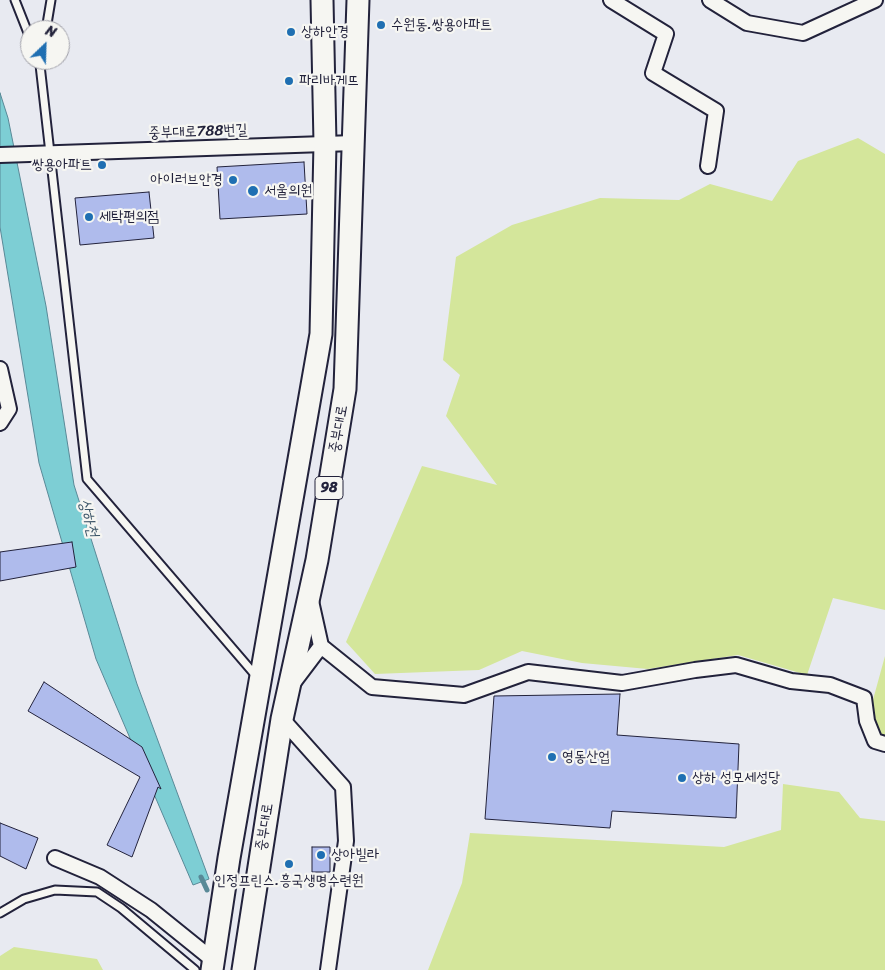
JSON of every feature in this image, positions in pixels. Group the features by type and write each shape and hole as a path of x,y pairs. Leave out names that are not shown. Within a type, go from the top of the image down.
{"main road":[{"name":"중부대로","path":"206,967 229,858 321,334 325,143 322,0"},
{"name":"중부대로","path":"244,969 282,719 317,560 345,389 358,0"}],"street":[{"path":"611,0 666,34 653,73 716,111 708,166"},
{"path":"710,0 747,23 803,33 875,0"},
{"name":"중부대로788번길","path":"0,155 354,143"},
{"path":"0,369 9,409 0,423"},
{"path":"309,593 321,646 372,687 464,695 528,672 622,683 736,665 791,681 830,685 864,698 867,721 876,742 885,744"},
{"path":"289,687 321,646"},
{"path":"282,719 343,787 346,841 328,970"},
{"path":"54,858 100,877 151,910 206,967"}],"lane":[{"path":"15,0 23,20"},
{"path":"48,20 51,0"},
{"path":"41,70 47,154 87,479 261,681"},
{"path":"0,913 24,899 55,890 97,892 206,967"}],"green space":[{"path":"858,138 885,154 885,610 833,598 807,675 738,655 648,669 582,663 522,651 479,670 375,674 346,642 422,466 497,485 446,416 460,375 443,360 456,257 512,225 600,198 679,200 710,184 772,201 798,161"},
{"path":"885,656 885,740 872,737 871,707"},
{"path":"783,784 839,792 860,818 885,821 885,970 428,970 462,883 470,833 724,847 781,830"},
{"path":"14,947 97,959 103,970 0,970 0,956"}],"water":[{"path":"0,93 8,118 46,306 74,485 137,684 209,879 193,885 96,659 39,463 0,227"}],"building":[{"path":"304,162 307,214 220,219 217,167"},
{"path":"149,192 154,238 80,245 75,198"},
{"path":"72,542 76,567 0,581 0,552"},
{"path":"44,682 142,747 161,789 158,787 132,857 107,845 140,777 28,711"},
{"name":"영동산업","path":"620,694 617,735 739,744 736,818 612,811 610,828 485,819 494,696"},
{"path":"0,823 38,838 26,869 0,856"},
{"name":"상아빌라","path":"312,847 330,847 330,872 312,872"}],"waterway":[{"name":"상하천","path":"201,877 207,890"}],"place":[{"name":"수원동.쌍용아파트","path":"381,25"},
{"name":"상하안경","path":"291,32"},
{"name":"파리바게뜨","path":"289,81"},
{"name":"쌍용아파트","path":"102,165"},
{"name":"아이러브안경","path":"233,180"},
{"name":"서울의원","path":"253,191"},
{"name":"세탁편의점","path":"89,217"},
{"name":"영동산업","path":"552,757"},
{"name":"상하 성모세성당","path":"682,778"},
{"name":"상아빌라","path":"321,855"},
{"name":"인정프린스.흥국생명수련원","path":"289,864"}]}
